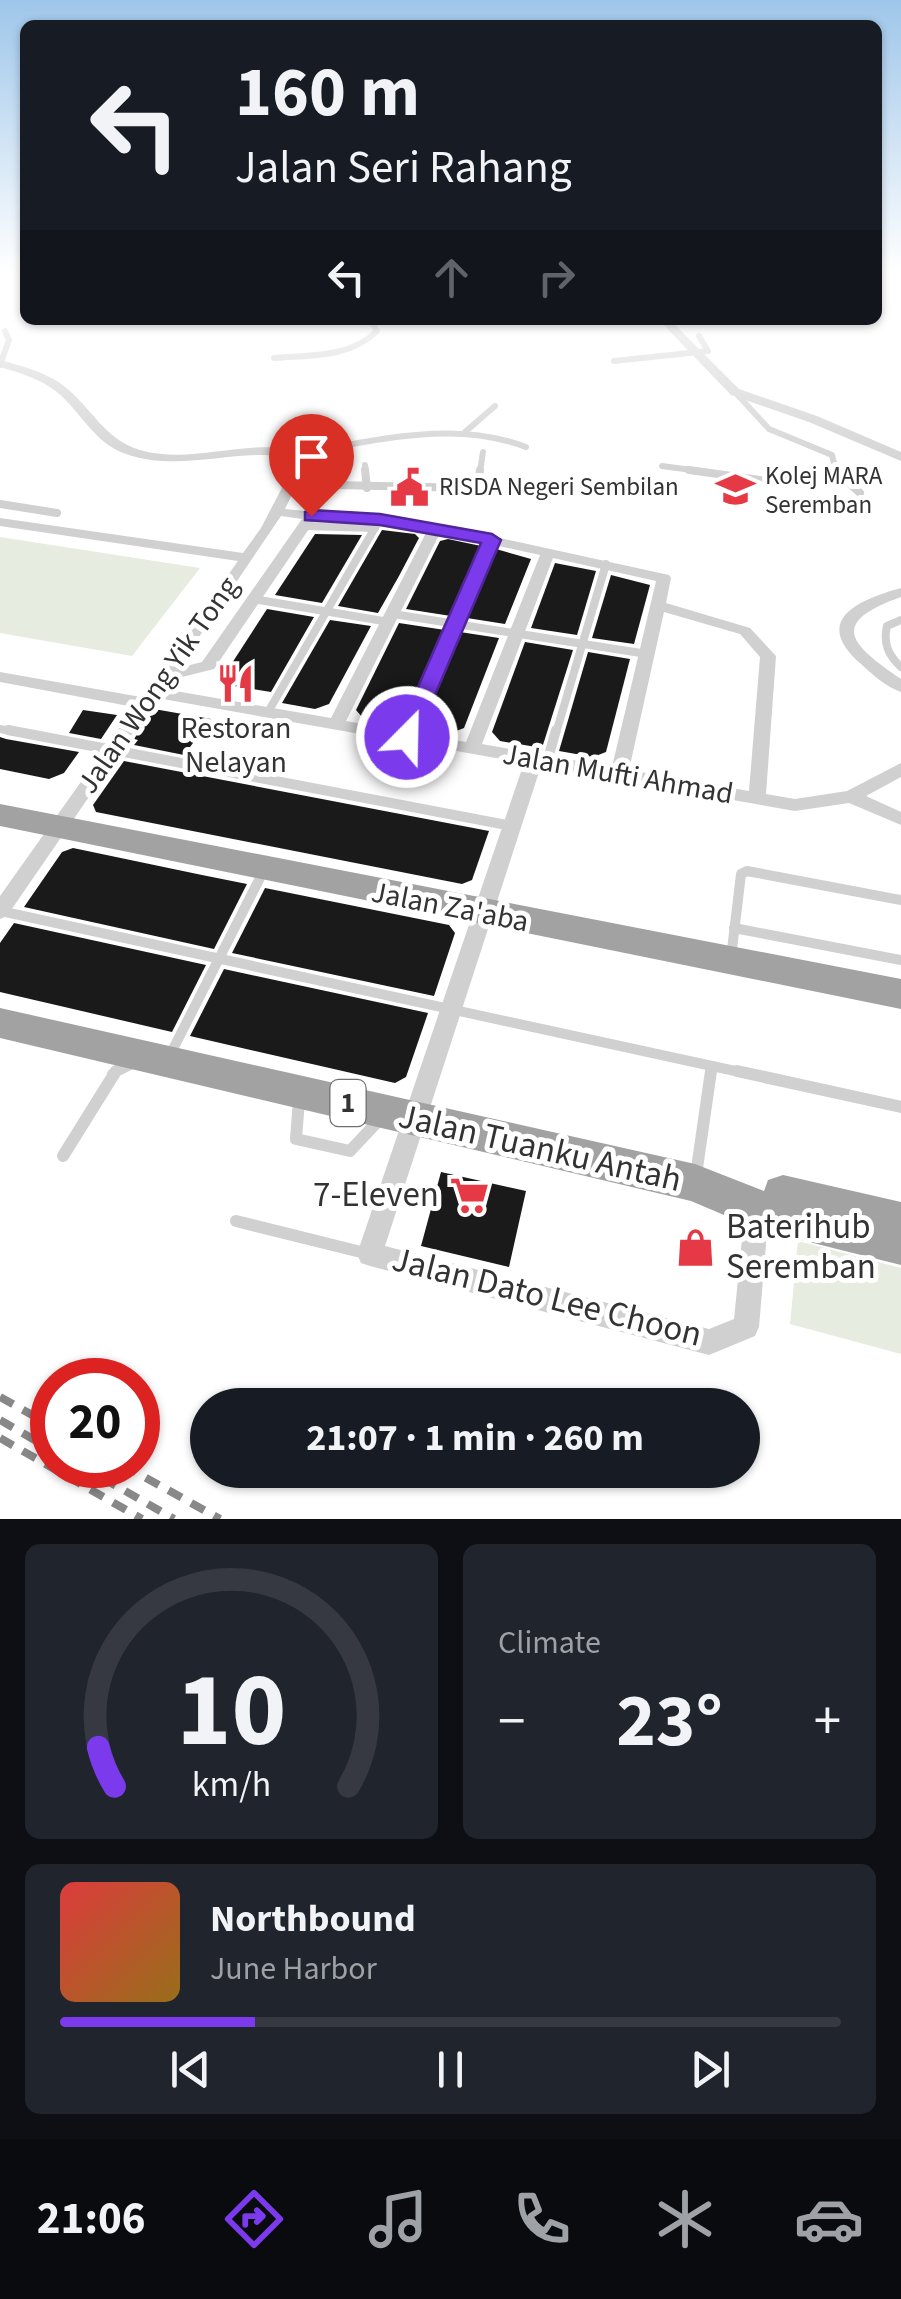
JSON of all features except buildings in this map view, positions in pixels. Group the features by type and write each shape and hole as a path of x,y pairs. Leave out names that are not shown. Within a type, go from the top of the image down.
{"highway":[{"name":"Jalan Za'aba","path":"0,815 482,914 732,944 901,994"},
{"name":"Jalan Tuanku Antah","path":"0,1023 696,1183 758,1208 901,1245"},
{"name":"1","path":"696,1183 787,1195 901,1222"}],"street":[{"path":"684,343 735,392 813,419 901,457"},
{"path":"1,364 62,390 94,430 126,450 178,460 284,451 301,454"},
{"name":"Jalan Wong Yik Tong","path":"0,911 247,558 304,462 301,454"},
{"path":"277,512 308,521 436,528 664,578 618,774"},
{"path":"152,691 208,666 308,521"},
{"path":"0,522 247,558"},
{"path":"336,724 436,528"},
{"path":"472,749 548,552"},
{"path":"901,592 854,612 846,626 845,640 857,656 901,687"},
{"path":"659,606 745,631 768,656 757,799"},
{"name":"Jalan Mufti Ahmad","path":"0,677 152,691 795,805 851,797 901,769"},
{"name":"Jalan Dato Lee Choon","path":"540,761 512,826 451,1009 400,1115 370,1254 709,1342 746,1327 758,1208"},
{"path":"851,797 901,819"}],"lane":[{"path":"274,358 330,352 361,343"},
{"path":"614,361 708,352 703,343"},
{"path":"735,392 769,429 832,455 836,472 860,493"},
{"path":"466,432 495,406"},
{"path":"301,454 466,432 499,436 526,447"},
{"path":"290,484 470,488 478,484 483,452"},
{"path":"365,465 367,488"},
{"path":"662,466 768,482 836,472"},
{"path":"0,504 57,513"},
{"path":"268,712 378,524"},
{"path":"407,737 492,540"},
{"path":"540,761 606,564"},
{"path":"253,600 327,612 455,624 646,654"},
{"path":"901,620 887,626 884,635 890,657 901,666"},
{"path":"0,728 512,826"},
{"path":"64,1156 113,1073 159,1057 219,959 264,869"},
{"path":"901,900 747,871 741,874 732,944 901,960"},
{"path":"0,911 901,1107"},
{"path":"696,1183 712,1066"},
{"path":"236,1221 370,1254"}],"shaded area":[{"path":"0,537 200,568 132,656 0,633"},
{"path":"798,1241 901,1268 901,1354 790,1324"}],"railway":[{"path":"0,1397 30,1414"},
{"path":"0,1420 30,1437"},
{"path":"0,1438 142,1519"},
{"path":"160,1486 220,1519"},
{"path":"120,1488 174,1519"}],"place":[{"name":"RISDA Negeri Sembilan","path":"409,487"},
{"name":"Kolej MARA Seremban","path":"735,490"},
{"name":"Restoran Nelayan","path":"236,684"},
{"name":"7-Eleven","path":"469,1195"},
{"name":"Baterihub Seremban","path":"696,1247"}],"route":[{"path":"311,516 380,519 492,540 407,737"}]}
